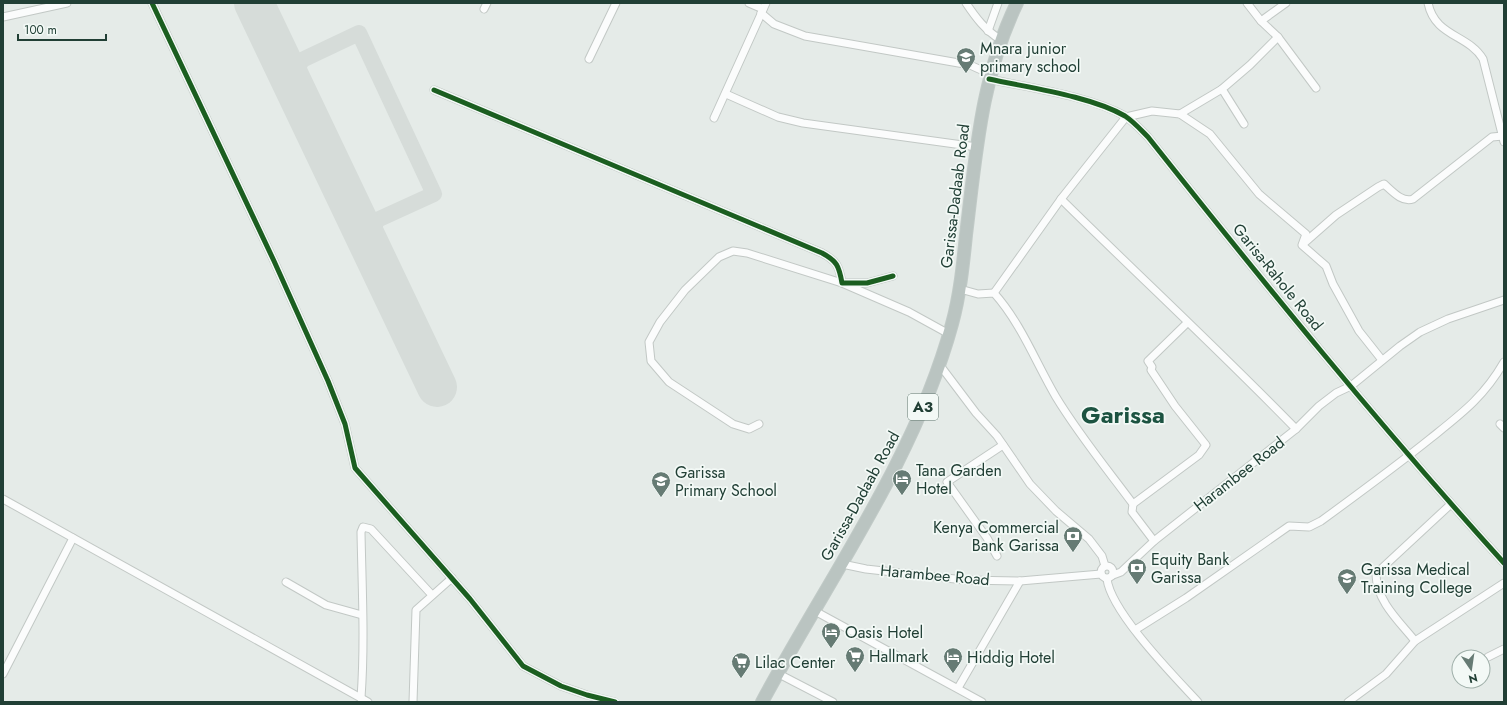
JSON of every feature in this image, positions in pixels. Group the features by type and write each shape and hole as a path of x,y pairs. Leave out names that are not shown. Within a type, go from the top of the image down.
{"highway":[{"name":"A3","path":"989,76 1001,40 1017,3"},
{"name":"Garissa-Dadaab Road","path":"762,702 813,610 842,564 916,426 939,364 949,334 960,290 977,147 989,76"}],"street":[{"path":"3,17 67,3"},
{"path":"152,3 274,261 328,381 345,424 355,468 452,578 523,666 561,686 607,701 615,702"},
{"path":"589,59 616,3"},
{"name":"Garisa-Rahole Road","path":"749,3 763,8 774,24 805,36 970,64 989,76 1088,101 1107,107 1126,117 1148,137 1252,267 1351,386 1451,504 1504,563"},
{"path":"966,3 977,20 988,31 1001,40"},
{"path":"988,31 998,3"},
{"path":"1247,3 1261,21 1278,38 1316,88"},
{"path":"1261,21 1286,3"},
{"path":"1302,245 1336,215 1378,186 1384,184 1403,200 1408,201 1413,199 1492,137 1503,139 1483,59 1478,51 1453,36 1437,24 1430,12 1428,3"},
{"path":"714,118 763,8"},
{"path":"1180,114 1222,89 1278,38"},
{"path":"1222,89 1244,124"},
{"path":"434,90 822,253 834,259 840,269 842,283"},
{"path":"726,94 778,117 804,123 977,147"},
{"path":"960,290 978,294 994,292 1061,199 1126,117 1152,111 1180,114 1210,134 1259,194 1306,234 1302,245"},
{"path":"1061,199 1187,323 1243,375 1296,429"},
{"path":"1302,245 1326,266 1333,284 1359,331 1382,360"},
{"path":"759,424 749,429 734,424 669,382 651,361 649,342 660,322 690,285 719,257 733,251 747,253 842,283 909,312 949,334"},
{"path":"842,283 868,283 893,276"},
{"path":"994,292 1018,326 1057,398 1133,504 1132,512 1154,541"},
{"name":"Harambee Road","path":"842,564 866,570 903,572 964,580 1020,581 1108,572 1128,564 1154,541 1296,429 1319,406 1336,393 1351,386 1382,360 1420,332 1475,308 1504,300"},
{"path":"1133,504 1199,455 1206,445 1175,406 1150,370 1152,367 1148,361 1187,323"},
{"path":"1135,630 1186,598 1289,526 1309,527 1315,525 1411,455 1479,398 1492,382 1504,362"},
{"path":"939,364 976,413 998,436 1030,484 1056,511 1089,539 1102,556 1108,572 1110,592 1118,607 1135,630 1198,702"},
{"path":"997,556 987,538 947,482 1003,445"},
{"path":"3,499 368,702"},
{"path":"1415,641 1388,608 1378,588 1376,575 1380,569 1451,504"},
{"path":"361,698 364,655 362,615 362,532 364,527 371,529 432,595"},
{"path":"3,674 6,663 73,538"},
{"path":"413,702 416,610 452,578"},
{"path":"958,688 1020,581"},
{"path":"286,582 326,606 362,615"},
{"path":"1348,702 1386,674 1415,641 1504,583"},
{"path":"813,610 982,702"},
{"path":"1491,656 1504,649"},
{"path":"777,673 821,699 833,702"}],"taxiway":[{"path":"296,72 302,60 359,33 434,194 377,220 372,233"}],"runway":[{"path":"254,3 437,387"}],"cycle path":[{"path":"152,3 274,261 328,381 345,424 355,468 470,599 523,666 561,686 587,695 615,702"},
{"path":"989,79 1059,93 1095,103 1125,116 1137,126 1148,137 1278,299 1367,406 1504,563"},
{"path":"434,90 822,253 834,262 840,272 842,283 867,283 893,276"}],"place":[{"name":"Mnara junior primary school","path":"966,74"},
{"name":"Tana Garden Hotel","path":"902,496"},
{"name":"Garissa Primary School","path":"661,498"},
{"name":"Kenya Commercial Bank Garissa","path":"1073,553"},
{"name":"Equity Bank Garissa","path":"1137,585"},
{"name":"Garissa Medical Training College","path":"1347,595"},
{"name":"Oasis Hotel","path":"831,649"},
{"name":"Hallmark","path":"855,673"},
{"name":"Hiddig Hotel","path":"953,674"},
{"name":"Lilac Center","path":"741,679"}],"district":[{"name":"Garissa","path":"1123,414"}]}
